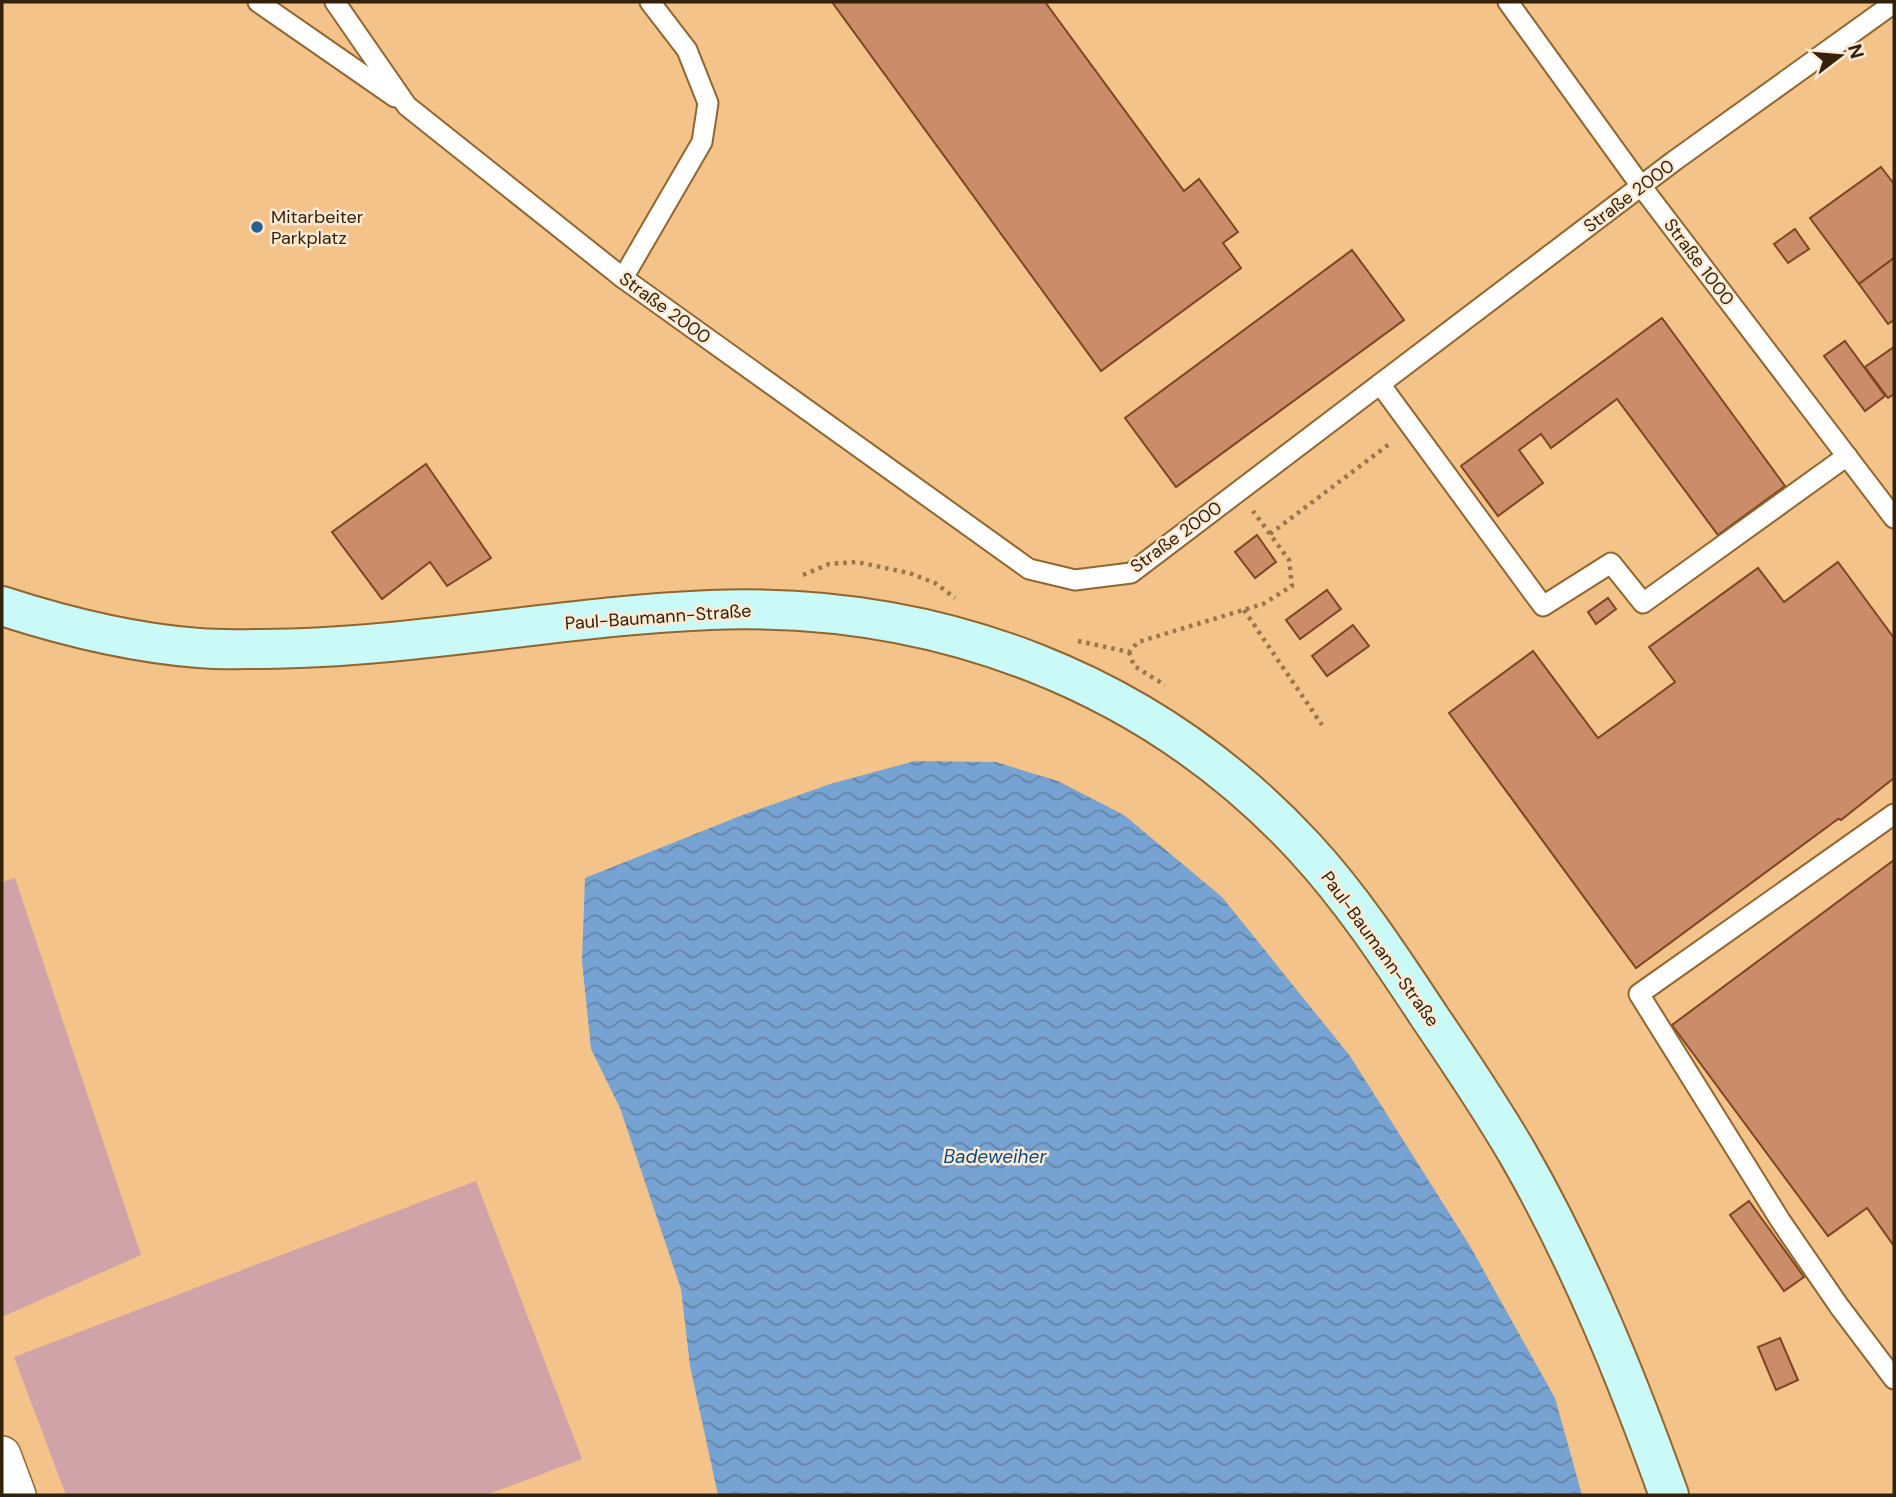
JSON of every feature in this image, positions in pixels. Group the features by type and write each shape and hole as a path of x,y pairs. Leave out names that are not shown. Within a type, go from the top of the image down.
{"main road":[{"name":"Paul-Baumann-Straße","path":"2,606 62,625 130,641 204,649 310,648 399,642 706,610 836,613 930,629 976,641 1054,669 1112,698 1219,768 1265,808 1308,851 1354,907 1487,1103 1548,1210 1617,1357 1669,1495"}],"street":[{"path":"2,1455 17,1495"}],"lane":[{"path":"258,2 407,106"},
{"name":"Straße 2000","path":"335,2 407,106 623,278 1029,569 1075,580 1131,573 1641,186 1894,3"},
{"path":"623,278 702,142 708,103 687,50 650,2"},
{"name":"Straße 1000","path":"1508,2 1641,186 1894,518"},
{"path":"1380,384 1543,606 1611,563 1643,603 1847,456"},
{"path":"1894,814 1639,994 1780,1220 1839,1306 1894,1379"}],"path":[{"path":"1270,534 1412,427"},
{"path":"1070,639 1129,652 1138,642 1263,604 1292,586 1289,560 1238,491"},
{"path":"858,562 909,573 935,583 961,602"},
{"path":"1244,610 1322,725"}],"shaded area":[{"path":"15,878 141,1255 2,1317 2,882"},
{"path":"476,1181 582,1459 486,1495 66,1495 14,1357"}],"water":[{"name":"Badeweiher","path":"915,761 996,762 1058,781 1124,815 1222,897 1350,1056 1470,1246 1555,1398 1582,1495 718,1495 690,1366 681,1289 620,1108 591,1049 582,961 585,878 740,816 830,784"}],"building":[{"path":"832,2 1045,2 1184,191 1199,179 1238,232 1223,243 1241,268 1101,371"},
{"path":"1881,167 1894,184 1894,258 1859,284 1810,218"},
{"path":"1795,229 1809,249 1788,263 1774,244"},
{"path":"1352,250 1404,320 1176,487 1125,418"},
{"path":"1894,258 1894,320 1888,324 1859,284"},
{"path":"1662,318 1785,486 1718,535 1617,399 1551,448 1541,434 1519,450 1543,483 1498,516 1461,466"},
{"path":"1845,341 1885,396 1865,411 1824,356"},
{"path":"1894,347 1894,394 1888,398 1865,367"},
{"path":"426,464 491,558 447,586 430,562 382,599 332,532"},
{"path":"1257,535 1276,562 1255,578 1235,552"},
{"path":"1838,562 1894,638 1894,778 1841,820 1838,819 1636,968 1449,713 1533,651 1598,738 1675,682 1649,647 1758,568 1784,602"},
{"path":"1327,590 1341,609 1300,639 1286,620"},
{"path":"1608,598 1616,609 1596,624 1588,612"},
{"path":"1353,625 1369,646 1327,676 1312,656"},
{"path":"1894,860 1894,1246 1867,1208 1828,1236 1672,1025"},
{"path":"1749,1201 1804,1277 1784,1291 1730,1215"},
{"path":"1780,1338 1798,1380 1776,1390 1758,1347"}],"place":[{"name":"Mitarbeiter Parkplatz","path":"257,227"}]}
